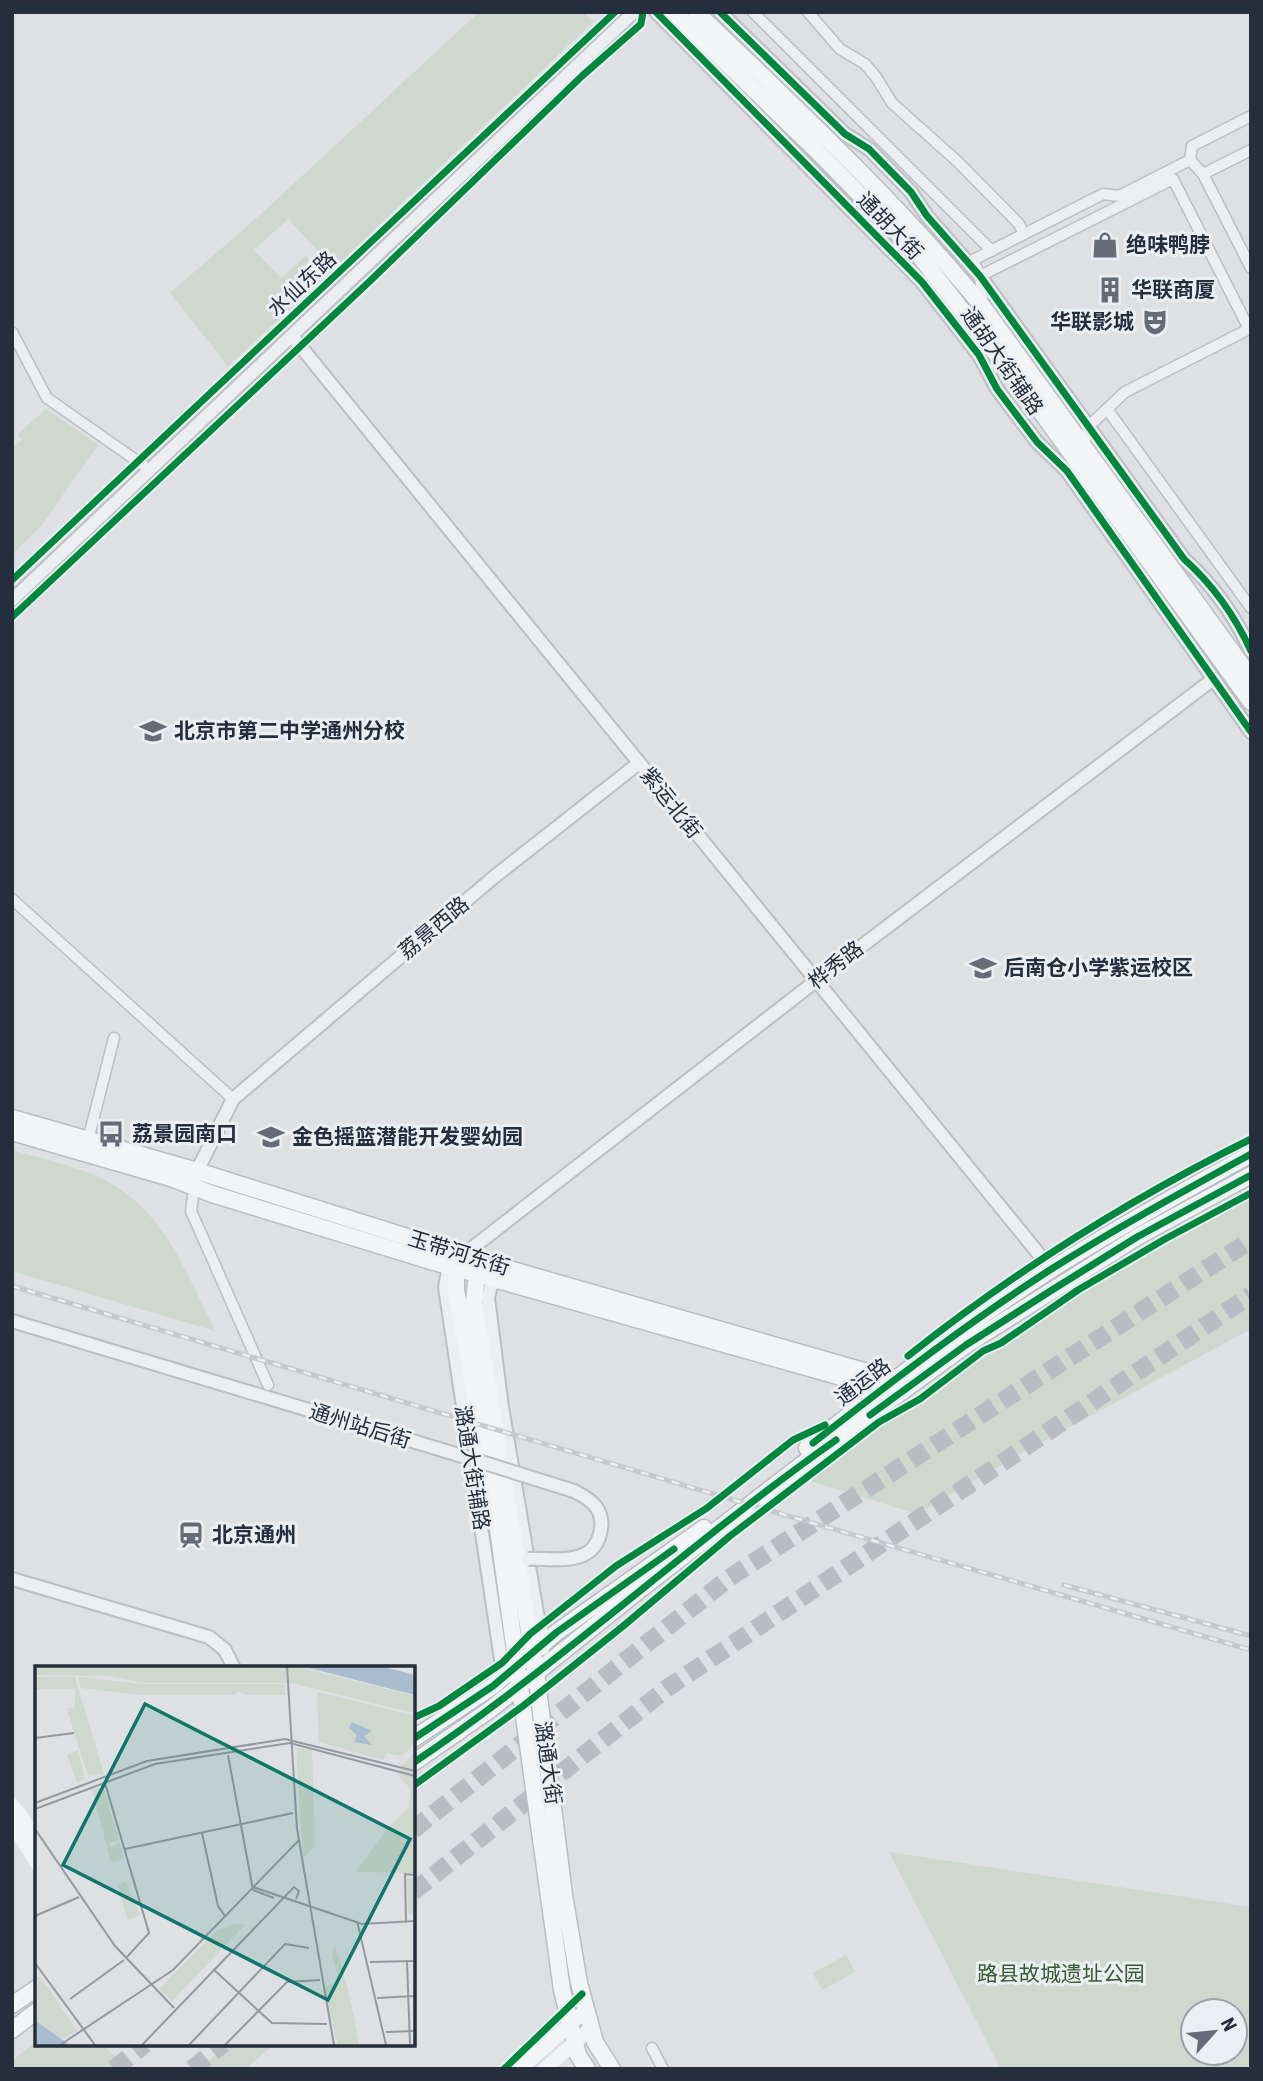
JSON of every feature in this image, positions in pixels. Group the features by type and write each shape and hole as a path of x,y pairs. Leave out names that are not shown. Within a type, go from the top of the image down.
{"main road":[{"name":"通胡大街","path":"674,12 816,149 919,255 1036,405 1251,702"},
{"name":"通胡大街","path":"696,12 828,139 946,261 984,307 1251,678"},
{"name":"玉带河东街","path":"12,1118 88,1140 196,1179 212,1194 456,1263 874,1374 891,1392"},
{"name":"玉带河东街","path":"12,1132 196,1179"},
{"name":"通运路","path":"415,1762 491,1709 799,1466 891,1392 964,1328 1051,1269 1133,1219 1251,1154"},
{"name":"通运路","path":"415,1739 493,1686 557,1632 891,1392 1137,1237 1251,1175"},
{"name":"玉带河东街","path":"456,1263 477,1275 891,1392"},
{"name":"潞通大街","path":"456,1263 456,1290 496,1515 562,1990 578,2055 587,2069"},
{"name":"潞通大街","path":"477,1275 474,1301 539,1648 536,1673 564,1895 586,2010 596,2042 612,2069"},
{"path":"12,1805 22,1816 35,1841"},
{"path":"12,1822 35,1861"},
{"path":"12,2005 35,1989"},
{"path":"520,2069 586,2010"},
{"path":"12,2030 35,2013"},
{"path":"545,2069 591,2028"}],"street":[{"name":"水仙东路","path":"12,600 634,12"},
{"name":"通胡大街辅路","path":"656,12 922,282 979,355 997,389 1037,442 1067,471 1251,733"},
{"name":"通胡大街辅路","path":"720,12 845,134 869,149 911,192 927,216 969,260 1184,559 1203,576 1223,602 1240,627 1251,651"},
{"path":"753,12 992,251"},
{"path":"808,12 841,49 865,64 891,103 958,162 1019,224 1024,234"},
{"path":"1190,160 1192,146 1251,116"},
{"path":"1203,174 1251,150"},
{"path":"946,261 969,260 992,251 1103,194 1119,196 1190,160"},
{"path":"1190,160 1203,174 1251,268"},
{"path":"984,307 980,276 1173,179 1249,329 1125,392 1089,426 1083,444"},
{"path":"12,332 47,398 150,470"},
{"name":"紫运北街","path":"292,336 1051,1269"},
{"path":"1107,409 1251,608"},
{"name":"桦秀路","path":"456,1263 817,980 1212,680"},
{"name":"荔景西路","path":"196,1179 233,1098 494,877 639,764"},
{"path":"12,899 233,1098"},
{"path":"88,1140 114,1038"},
{"path":"196,1179 191,1211 268,1385"},
{"name":"潞通大街辅路","path":"456,1263 445,1287 502,1666 500,1676 493,1686"},
{"name":"潞通大街辅路","path":"502,1280 491,1285 488,1298 502,1407 537,1613 539,1648"},
{"name":"通州站后街","path":"12,1321 574,1491 587,1498 598,1509 601,1535 594,1547 584,1555 572,1558 528,1559"},
{"path":"12,1580 209,1637 225,1650 233,1666"},
{"path":"652,2048 663,2069"}],"green space":[{"path":"479,12 583,12 593,22 334,268 288,219 254,250 281,278 306,256 324,277 228,366 170,293 261,214"},
{"path":"46,409 98,445 41,526 12,554 12,448 22,440 17,435"},
{"path":"12,1150 91,1174 133,1199 163,1232 175,1251 215,1331 12,1271"},
{"path":"1251,1193 1251,1329 1013,1458 917,1514 798,1477 1098,1278"},
{"name":"路县故城遗址公园","path":"889,1852 1251,1907 1251,2069 1001,2069"},
{"path":"846,1955 855,1972 822,1990 813,1973"},
{"path":"35,2043 35,2046 103,2046 129,2069 12,2069 12,2061"},
{"path":"225,2046 272,2046 246,2069 200,2069"}],"tunnel":[{"path":"415,1828 729,1578 1251,1240"},
{"path":"415,1890 666,1689 1251,1295"},
{"path":"114,2069 143,2046"},
{"path":"192,2069 221,2046"}],"railway":[{"path":"12,1286 1251,1650"},
{"path":"1064,1585 1251,1636"}],"cycle path":[{"path":"12,580 615,12"},
{"path":"12,617 370,281 582,76 641,24 643,12"},
{"path":"656,12 922,282 979,355 997,389 1037,442 1067,471 1251,732"},
{"path":"720,12 845,134 869,149 911,192 927,216 980,276 1184,559 1222,602 1251,651"},
{"path":"908,1356 989,1295 1074,1238 1161,1186 1251,1139"},
{"path":"813,1443 931,1352 1022,1288 1102,1238 1251,1154"},
{"path":"870,1415 966,1345 1052,1290 1137,1237 1251,1175"},
{"path":"415,1785 523,1706 730,1536 879,1422 920,1399 983,1351 1001,1343 1078,1290 1251,1193"},
{"path":"415,1717 439,1706 502,1663 530,1634 616,1566 707,1508 793,1440 825,1425"},
{"path":"415,1762 521,1685 729,1520 836,1440"},
{"path":"415,1738 493,1686 557,1632 674,1549"},
{"path":"504,2069 582,1994"}],"place":[{"name":"绝味鸭脖","path":"1105,245"},
{"name":"华联商厦","path":"1110,290"},
{"name":"华联影城","path":"1155,322"},
{"name":"北京市第二中学通州分校","path":"153,731"},
{"name":"后南仓小学紫运校区","path":"983,968"},
{"name":"荔景园南口","path":"111,1134"},
{"name":"金色摇篮潜能开发婴幼园","path":"271,1137"},
{"name":"北京通州","path":"191,1535"}]}
